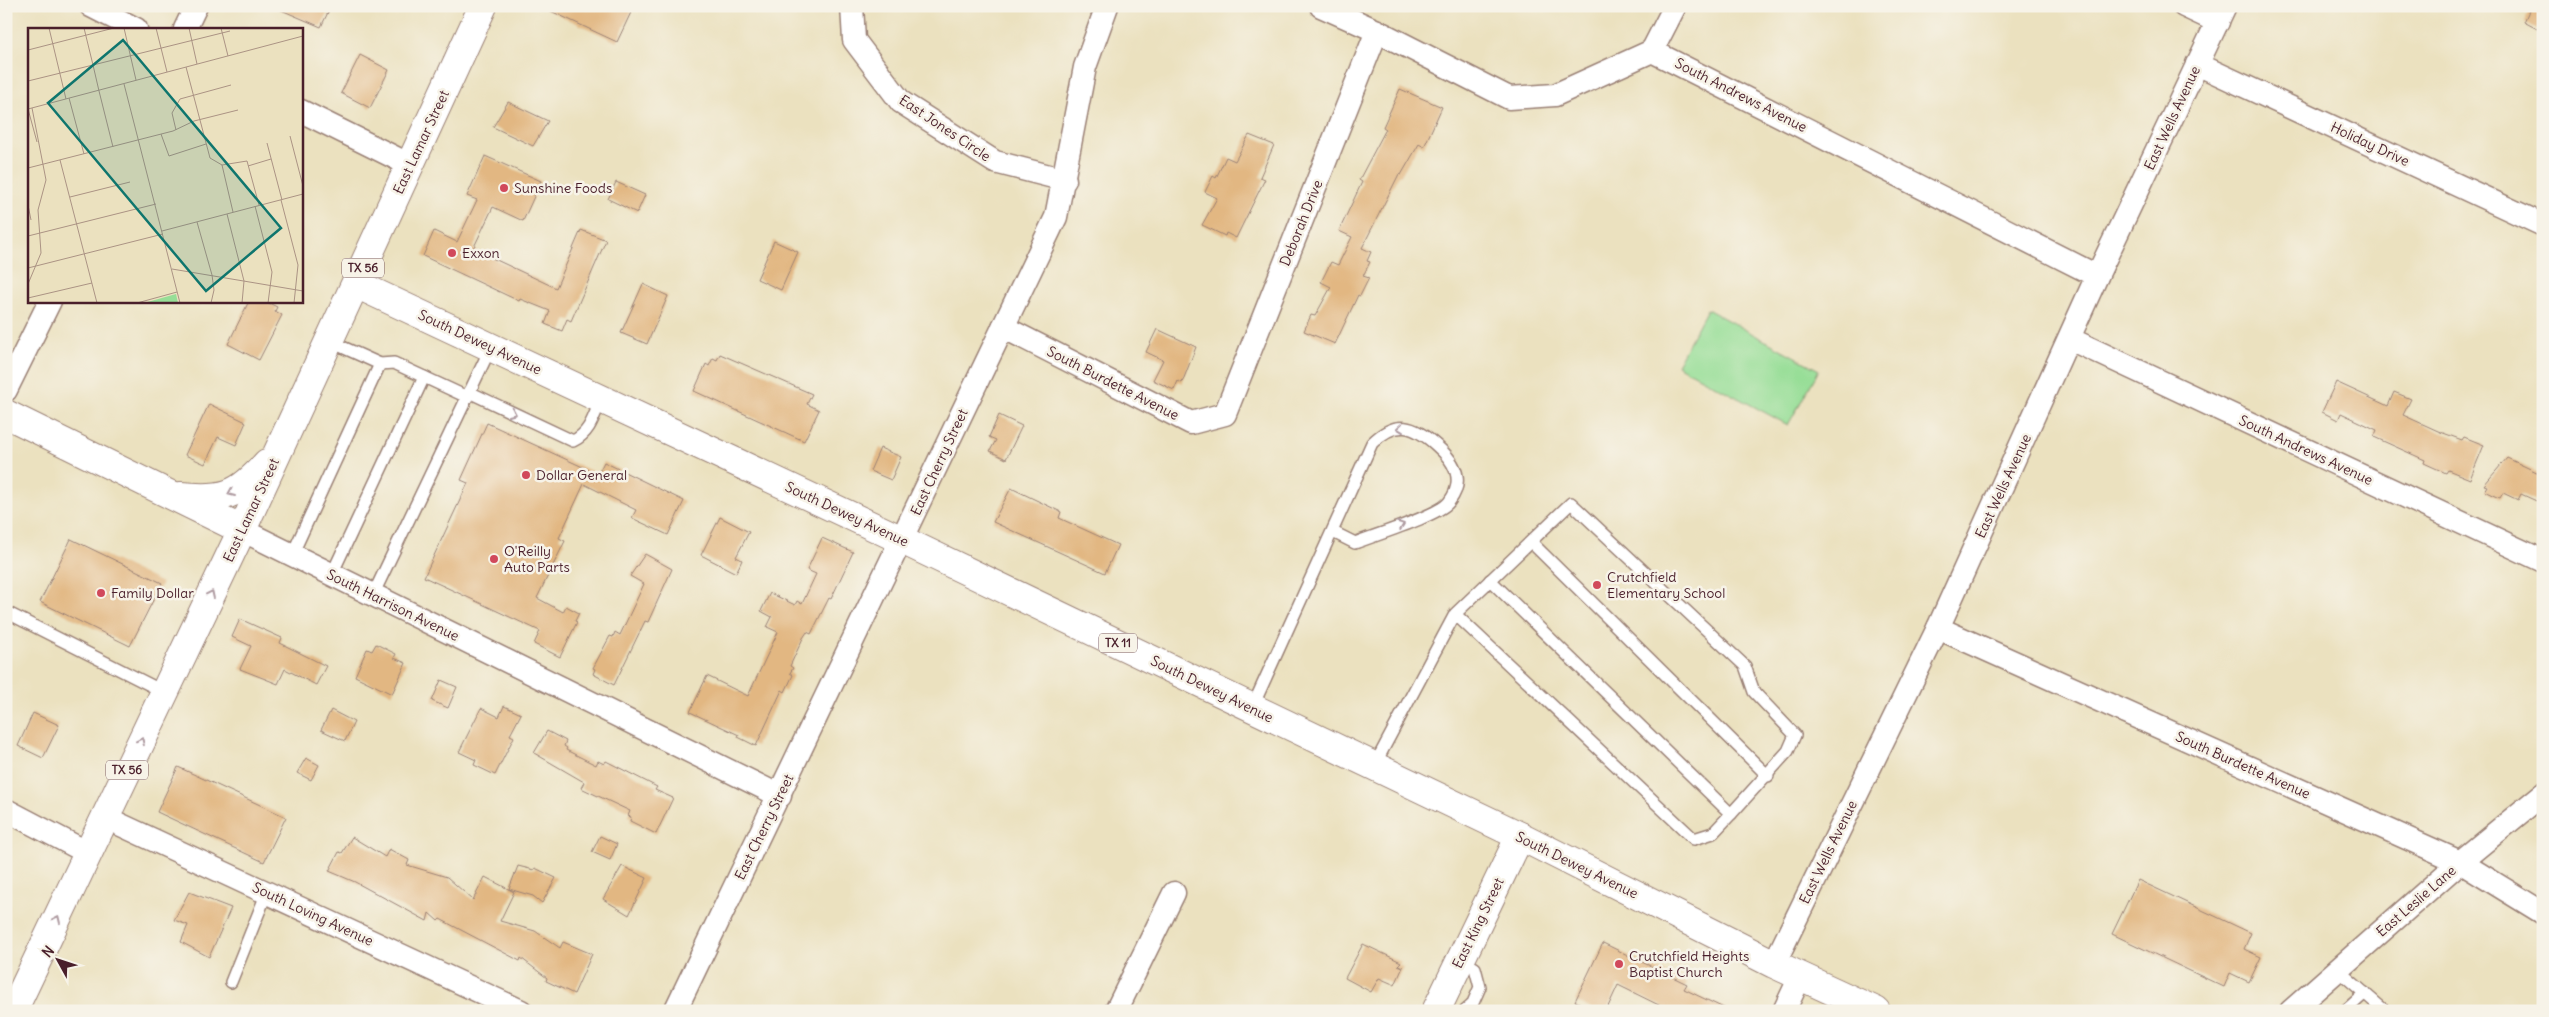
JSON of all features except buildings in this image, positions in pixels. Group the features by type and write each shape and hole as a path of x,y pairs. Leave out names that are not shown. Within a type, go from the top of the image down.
{"main road":[{"name":"East Lamar Street","path":"13,1011 242,530 483,6"},
{"name":"South Dewey Avenue","path":"356,284 902,540 1520,836 1774,964 1876,1011"},
{"name":"South Harrison Avenue","path":"6,414 242,530"},
{"path":"172,496 205,498 228,495 249,484 279,449"},
{"name":"East King Street","path":"1440,1010 1461,960 1520,836"}],"street":[{"path":"91,6 134,28"},
{"path":"185,28 196,6"},
{"name":"East Jones Circle","path":"852,6 854,40 901,102 995,162 1065,180"},
{"name":"East Cherry Street","path":"675,1011 780,796 1056,217 1065,180 1085,67 1107,6"},
{"path":"1321,6 1377,31 1510,98 1555,96 1652,51 1674,6"},
{"path":"2184,6 2222,14"},
{"name":"East Wells Avenue","path":"1774,964 1938,628 2097,276 2222,14"},
{"name":"Deborah Drive","path":"1225,414 1377,31"},
{"name":"South Andrews Avenue","path":"1652,51 2097,276"},
{"name":"Holiday Drive","path":"2197,64 2543,225"},
{"path":"302,111 410,165"},
{"path":"6,390 50,302"},
{"name":"South Burdette Avenue","path":"1003,327 1191,423 1225,414"},
{"name":"South Andrews Avenue","path":"2070,338 2543,561"},
{"name":"South Harrison Avenue","path":"242,530 780,796"},
{"name":"South Burdette Avenue","path":"1938,628 2460,862 2543,913"},
{"name":"East Leslie Lane","path":"2291,1011 2460,862 2543,794"},
{"path":"6,810 88,853"},
{"name":"South Loving Avenue","path":"104,817 521,1011"},
{"path":"1116,1011 1174,893"},
{"path":"1784,1011 1801,975"}],"lane":[{"path":"329,341 380,364 394,363 573,441 582,437 601,399"},
{"path":"373,595 491,347"},
{"path":"292,555 380,364"},
{"path":"332,574 424,377"},
{"path":"1252,708 1372,444 1382,433 1396,428 1410,428 1422,432 1451,458 1456,470 1457,485 1449,502 1436,512 1355,543 1333,532"},
{"path":"1374,766 1455,614 1571,503 1745,666 1754,692 1794,735 1788,751 1768,776 1713,833 1694,839 1455,614"},
{"path":"1531,542 1768,776"},
{"path":"1490,580 1731,814"},
{"path":"6,612 164,692"},
{"path":"231,982 267,892"},
{"path":"1461,960 1475,968 1480,987 1472,1005 1465,1011"},
{"path":"2338,970 2385,1011"},
{"path":"2345,1011 2365,994"}],"green space":[{"path":"1707,309 1819,370 1788,425 1677,365"}],"place":[{"name":"Sunshine Foods","path":"504,188"},
{"name":"Exxon","path":"452,253"},
{"name":"Dollar General","path":"526,475"},
{"name":"O'Reilly Auto Parts","path":"494,559"},
{"name":"Crutchfield Elementary School","path":"1597,585"},
{"name":"Family Dollar","path":"101,593"},
{"name":"Crutchfield Heights Baptist Church","path":"1619,964"}]}
